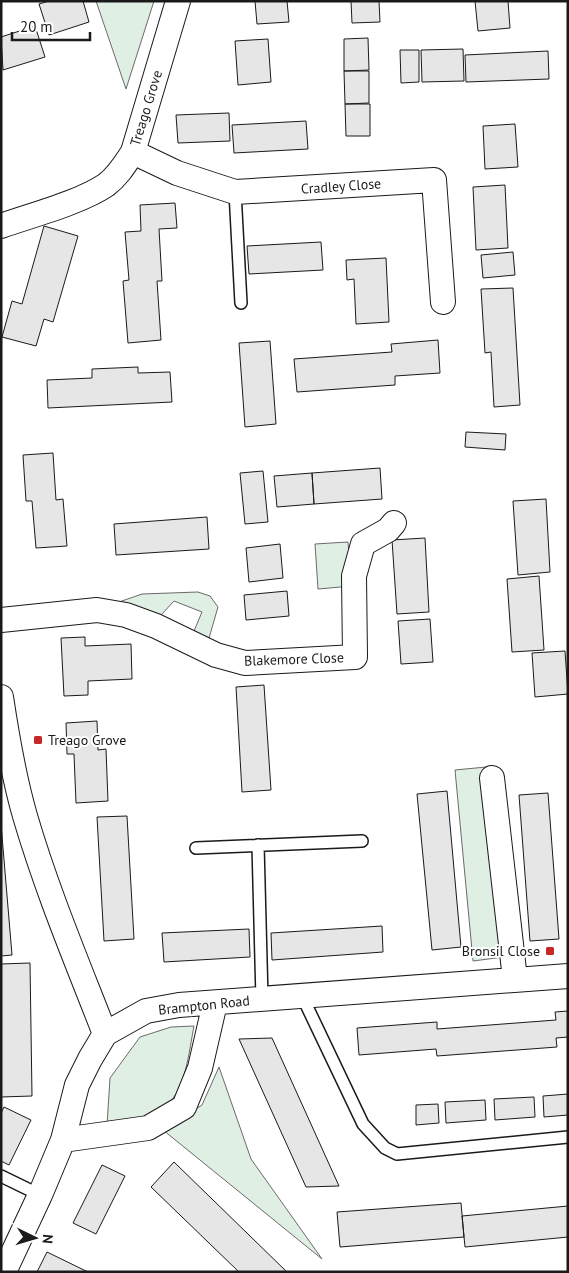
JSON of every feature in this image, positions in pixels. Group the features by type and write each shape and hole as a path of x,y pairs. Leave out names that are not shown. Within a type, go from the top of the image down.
{"street":[{"name":"Treago Grove","path":"1,226 83,196 106,184 120,172 133,152 178,1"},
{"name":"Cradley Close","path":"133,152 177,173 236,192 434,180 442,302"},
{"name":"Blakemore Close","path":"1,620 97,610 126,615 156,626 216,655 245,663 355,657 354,576 363,544 388,530 394,523"},
{"path":"1,697 5,745 25,816 55,907 105,1034 77,1086 62,1140 40,1195 4,1272"},
{"path":"492,778 515,979"},
{"name":"Brampton Road","path":"105,1034 146,1011 179,1005 568,976"},
{"path":"62,1140 148,1128 184,1107 200,1068 215,1003"}],"lane":[{"path":"236,192 241,303"},
{"path":"196,848 362,841"},
{"path":"258,845 262,999"},
{"path":"302,996 363,1124 390,1151 396,1154 568,1137"},
{"path":"1,1176 40,1195"}],"green space":[{"path":"96,1 154,1 126,89"},
{"path":"348,542 352,586 318,589 315,544"},
{"path":"198,592 210,596 218,607 209,638 194,631 202,612 174,601 161,615 119,602 142,594"},
{"path":"486,767 504,957 473,961 455,770"},
{"path":"194,1026 186,1069 173,1099 153,1114 107,1125 110,1078 140,1037 171,1027"},
{"path":"219,1067 251,1159 322,1259 163,1130 202,1105"}],"building":[{"path":"49,1 83,1 89,22 49,35 39,4"},
{"path":"255,1 287,1 289,22 257,24"},
{"path":"351,1 379,1 380,22 352,23"},
{"path":"475,1 508,1 510,28 478,31"},
{"path":"35,26 45,57 3,70 1,37"},
{"path":"368,38 369,70 344,71 344,39"},
{"path":"268,39 271,82 238,85 235,41"},
{"path":"463,49 464,81 422,82 421,50"},
{"path":"400,50 419,50 419,82 401,83"},
{"path":"548,51 549,79 466,82 465,55"},
{"path":"344,71 369,71 369,103 345,104"},
{"path":"345,104 370,104 370,136 346,136"},
{"path":"229,113 230,141 178,143 176,115"},
{"path":"306,121 308,149 234,153 232,125"},
{"path":"515,124 518,167 485,169 483,126"},
{"path":"505,185 508,248 476,250 473,187"},
{"path":"175,203 177,228 159,229 162,281 157,281 161,340 128,343 123,281 129,280 125,232 141,231 140,205"},
{"path":"44,226 78,236 53,322 44,319 36,346 2,337 12,301 22,304"},
{"path":"321,242 323,270 249,274 247,246"},
{"path":"513,252 515,275 483,278 481,255"},
{"path":"386,258 389,322 356,324 354,279 347,280 346,260"},
{"path":"513,288 520,405 494,407 491,352 485,353 481,289"},
{"path":"438,340 440,373 395,376 395,385 297,392 294,359 392,352 391,344"},
{"path":"270,341 276,424 245,427 239,343"},
{"path":"138,367 138,373 170,372 172,402 48,408 47,380 92,378 92,369"},
{"path":"466,432 506,434 505,450 465,447"},
{"path":"53,453 56,500 63,499 67,546 36,548 32,501 26,501 23,455"},
{"path":"380,468 382,499 314,504 312,473"},
{"path":"263,471 268,522 245,524 240,473"},
{"path":"312,473 314,504 277,507 274,476"},
{"path":"546,499 550,572 518,575 513,501"},
{"path":"207,517 209,549 116,555 114,524"},
{"path":"425,538 429,612 397,614 392,540"},
{"path":"280,544 283,578 249,582 246,548"},
{"path":"539,576 544,650 512,652 507,579"},
{"path":"287,591 289,616 246,620 244,595"},
{"path":"430,619 433,662 401,664 398,621"},
{"path":"85,637 85,646 131,644 132,679 88,681 88,695 64,696 61,638"},
{"path":"565,651 568,694 535,697 532,653"},
{"path":"264,685 271,790 242,792 236,687"},
{"path":"97,721 98,750 106,749 108,801 76,803 74,754 67,754 66,723"},
{"path":"447,791 461,947 432,950 417,794"},
{"path":"548,793 559,939 530,941 519,795"},
{"path":"127,816 134,939 104,941 97,817"},
{"path":"1,824 12,955 1,956"},
{"path":"382,926 383,952 272,960 271,933"},
{"path":"249,929 250,957 164,962 162,933"},
{"path":"30,963 32,1096 1,1097 1,964"},
{"path":"568,1011 568,1037 556,1038 557,1047 437,1056 436,1049 359,1055 357,1028 437,1022 437,1029 556,1020 555,1012"},
{"path":"272,1038 339,1186 306,1187 239,1039"},
{"path":"568,1094 568,1115 544,1117 543,1096"},
{"path":"534,1097 535,1117 495,1120 494,1099"},
{"path":"485,1100 486,1120 446,1123 445,1102"},
{"path":"438,1104 439,1123 416,1125 416,1105"},
{"path":"4,1107 31,1120 9,1165 1,1161 1,1113"},
{"path":"174,1162 287,1272 239,1272 151,1187"},
{"path":"102,1165 125,1176 96,1234 73,1223"},
{"path":"461,1203 464,1237 340,1247 337,1212"},
{"path":"568,1206 568,1237 465,1247 462,1216"},
{"path":"47,1252 88,1272 37,1272"}],"place":[{"name":"Treago Grove","path":"38,740"},
{"name":"Bronsil Close","path":"550,951"}]}
